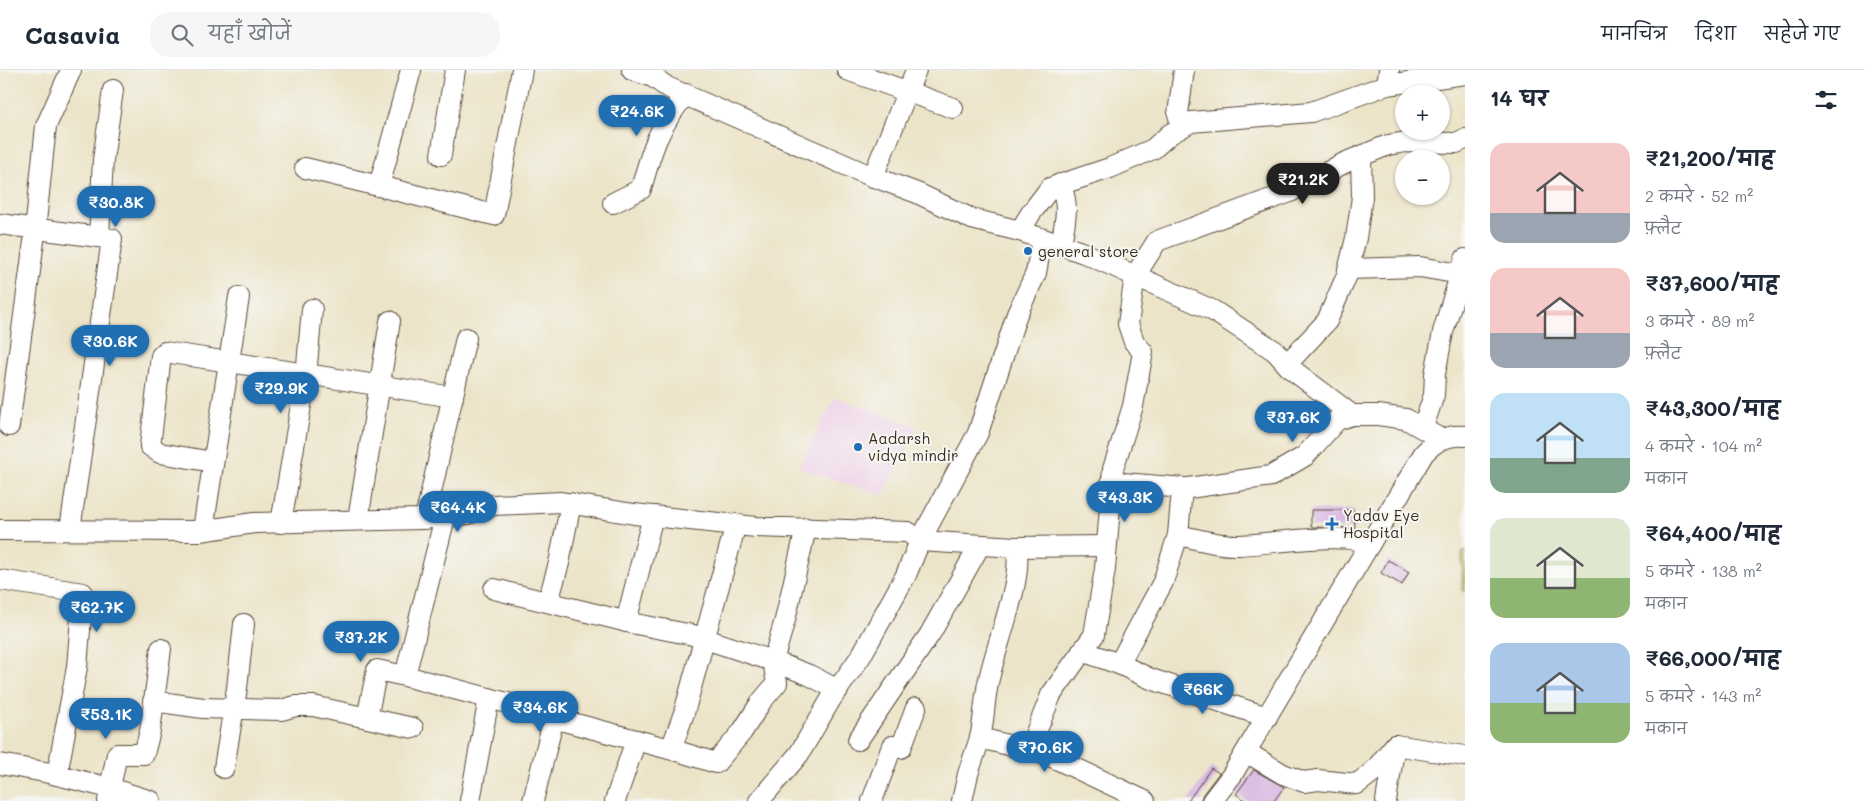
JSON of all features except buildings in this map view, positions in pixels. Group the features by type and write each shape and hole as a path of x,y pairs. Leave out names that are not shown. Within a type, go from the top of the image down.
{"street":[{"path":"9,426 36,228 46,126 71,70"},
{"path":"379,186 411,70"},
{"path":"441,155 455,70"},
{"path":"305,168 494,215 522,70"},
{"path":"632,70 653,73 667,87 873,177 917,193 972,219 1020,231 1084,253 1230,320 1275,351 1287,364 1352,415"},
{"path":"847,70 908,90 954,108"},
{"path":"873,177 916,70"},
{"path":"1182,127 1178,114 1184,70"},
{"path":"1020,231 1050,188 1110,168 1153,149 1182,127 1201,120 1310,112 1388,77 1465,74"},
{"path":"99,236 103,160 113,90"},
{"path":"613,203 641,189 653,144 686,94"},
{"path":"1029,750 1051,695 1094,635 1096,628 1106,546 1111,482 1119,448 1133,406 1143,352 1134,342 1128,324 1135,276 1157,241 1290,192 1322,174 1388,145 1406,142 1456,142 1465,139"},
{"path":"1287,364 1327,321 1348,269 1356,238 1362,196 1361,156"},
{"path":"1060,184 1067,199 1061,246"},
{"path":"0,224 112,239 70,530"},
{"path":"759,801 798,754 838,690 862,656 886,615 920,541 978,433 1009,337 1036,273 1042,240"},
{"path":"1348,269 1381,270 1411,266 1462,267 1442,332 1435,374 1434,396 1423,427"},
{"path":"203,530 239,297"},
{"path":"281,523 306,376 312,309"},
{"path":"358,520 390,321"},
{"path":"405,676 435,518 453,397 466,338"},
{"path":"213,462 160,453 150,446 161,356 169,352 229,364 380,388 453,397"},
{"path":"1111,482 1184,488 1270,476 1305,456 1337,420 1352,415 1406,419 1441,439"},
{"path":"1212,801 1232,775 1424,453 1441,439 1455,435 1465,436"},
{"path":"1119,664 1163,582 1178,535 1182,489 1184,488"},
{"path":"0,530 203,530 254,524 435,518 468,514 502,504 525,502 571,503 653,516 736,524 908,532 920,541 1015,547 1106,546"},
{"path":"548,602 559,564 571,503"},
{"path":"626,622 653,516"},
{"path":"671,749 684,713 736,524"},
{"path":"367,718 377,670 489,698 716,763 742,732 761,702 777,683 773,661 785,620 806,528"},
{"path":"1178,535 1224,545 1317,538 1362,540 1370,544"},
{"path":"858,740 930,634 980,545"},
{"path":"962,801 968,774 985,719 986,688 1015,582 1019,556 1015,547"},
{"path":"0,580 83,593 77,666 57,775"},
{"path":"494,589 705,640 773,661 809,675 838,690"},
{"path":"224,768 234,708 244,624"},
{"path":"109,795 117,754 144,754 150,731 161,649"},
{"path":"1082,652 1119,664 1151,679 1267,717"},
{"path":"470,801 489,698"},
{"path":"154,701 202,708 281,710 296,706 313,706 413,728"},
{"path":"872,801 890,749 893,746 901,748 916,708"},
{"path":"533,801 554,718"},
{"path":"980,738 1048,754 1145,801"},
{"path":"615,801 636,740"},
{"path":"1246,752 1283,774 1304,782 1318,780 1357,784 1374,771 1395,745"},
{"path":"1395,745 1465,756"},
{"path":"1386,801 1395,745"},
{"path":"0,764 57,775 109,795 151,801"}],"shaded area":[{"name":"Aadarsh vidya mindir","path":"835,397 917,426 884,495 799,468"}],"green space":[{"path":"1465,551 1465,591 1462,591 1462,552"}],"place":[{"name":"general store","path":"1028,251"},
{"name":"Aadarsh vidya mindir","path":"858,447"},
{"name":"Yadav Eye Hospital","path":"1332,524"}]}
